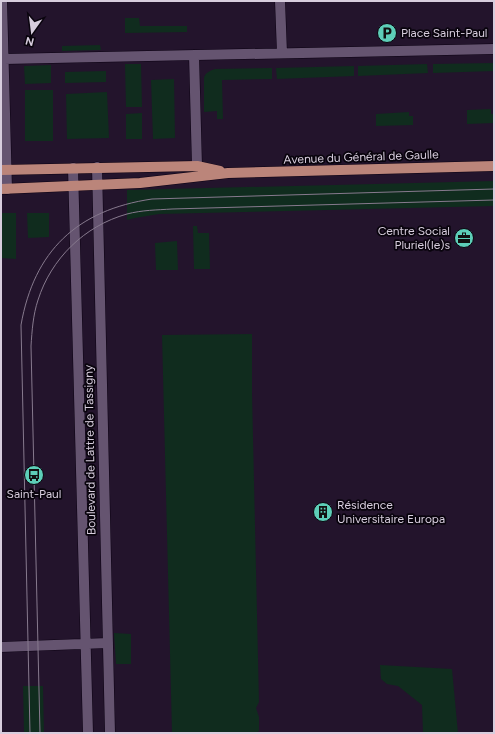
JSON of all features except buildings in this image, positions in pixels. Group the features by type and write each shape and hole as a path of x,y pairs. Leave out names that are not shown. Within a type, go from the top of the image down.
{"main road":[{"name":"Avenue du Général de Gaulle","path":"4,170 196,166 228,173"},
{"name":"Avenue du Général de Gaulle","path":"4,189 140,183 228,173 494,166"}],"street":[{"path":"2,1 4,59 4,189"},
{"path":"280,1 282,53"},
{"path":"4,59 494,49"},
{"path":"194,55 196,166"},
{"name":"Boulevard de Lattre de Tassigny","path":"97,167 110,733"},
{"name":"Boulevard de Lattre de Tassigny","path":"73,168 88,733"},
{"path":"1,647 108,643"}],"green space":[{"path":"125,18 139,18 140,26 187,26 187,32 125,33"},
{"path":"100,45 101,50 62,51 62,46"},
{"path":"494,63 494,71 433,73 433,64"},
{"path":"125,64 141,64 142,107 126,107"},
{"path":"427,64 428,73 358,76 358,66"},
{"path":"51,65 51,83 25,84 24,66"},
{"path":"354,66 354,76 277,79 276,68"},
{"path":"272,68 272,79 222,80 223,119 217,119 217,111 204,112 204,78 208,72 215,69"},
{"path":"106,71 106,82 65,83 65,72"},
{"path":"174,79 175,138 153,139 151,80"},
{"path":"25,90 53,90 53,141 25,141"},
{"path":"107,92 109,138 67,139 66,94"},
{"path":"491,109 491,114 494,114 494,123 467,124 467,110"},
{"path":"409,112 409,116 413,116 413,125 376,126 376,114"},
{"path":"142,113 142,139 126,139 126,114"},
{"path":"494,181 494,206 159,214 127,220 127,190"},
{"path":"1,213 16,213 16,259 1,258"},
{"path":"27,213 49,213 49,237 28,238"},
{"path":"193,226 197,226 198,233 209,233 210,269 194,269"},
{"path":"177,241 178,270 156,270 155,243"},
{"path":"252,334 259,702 256,708 259,717 259,731 256,733 172,733 162,335"},
{"path":"114,633 131,634 131,664 116,664"},
{"path":"380,665 452,669 458,733 423,733 422,705 398,686 387,684 381,679"},
{"path":"23,686 43,686 44,733 24,733"}],"tram line":[{"path":"30,733 21,325 27,299 36,276 48,256 63,238 81,224 102,213 125,205 152,199 494,189"},
{"path":"40,733 31,346 32,329 36,306 44,285 51,271 71,246 83,236 111,219 127,214 150,210 494,200"}],"place":[{"name":"Place Saint-Paul","path":"387,33"},
{"name":"Centre Social Pluriel(le)s","path":"464,238"},
{"name":"Saint-Paul","path":"34,475"},
{"name":"Résidence Universitaire Europa","path":"323,512"}]}
